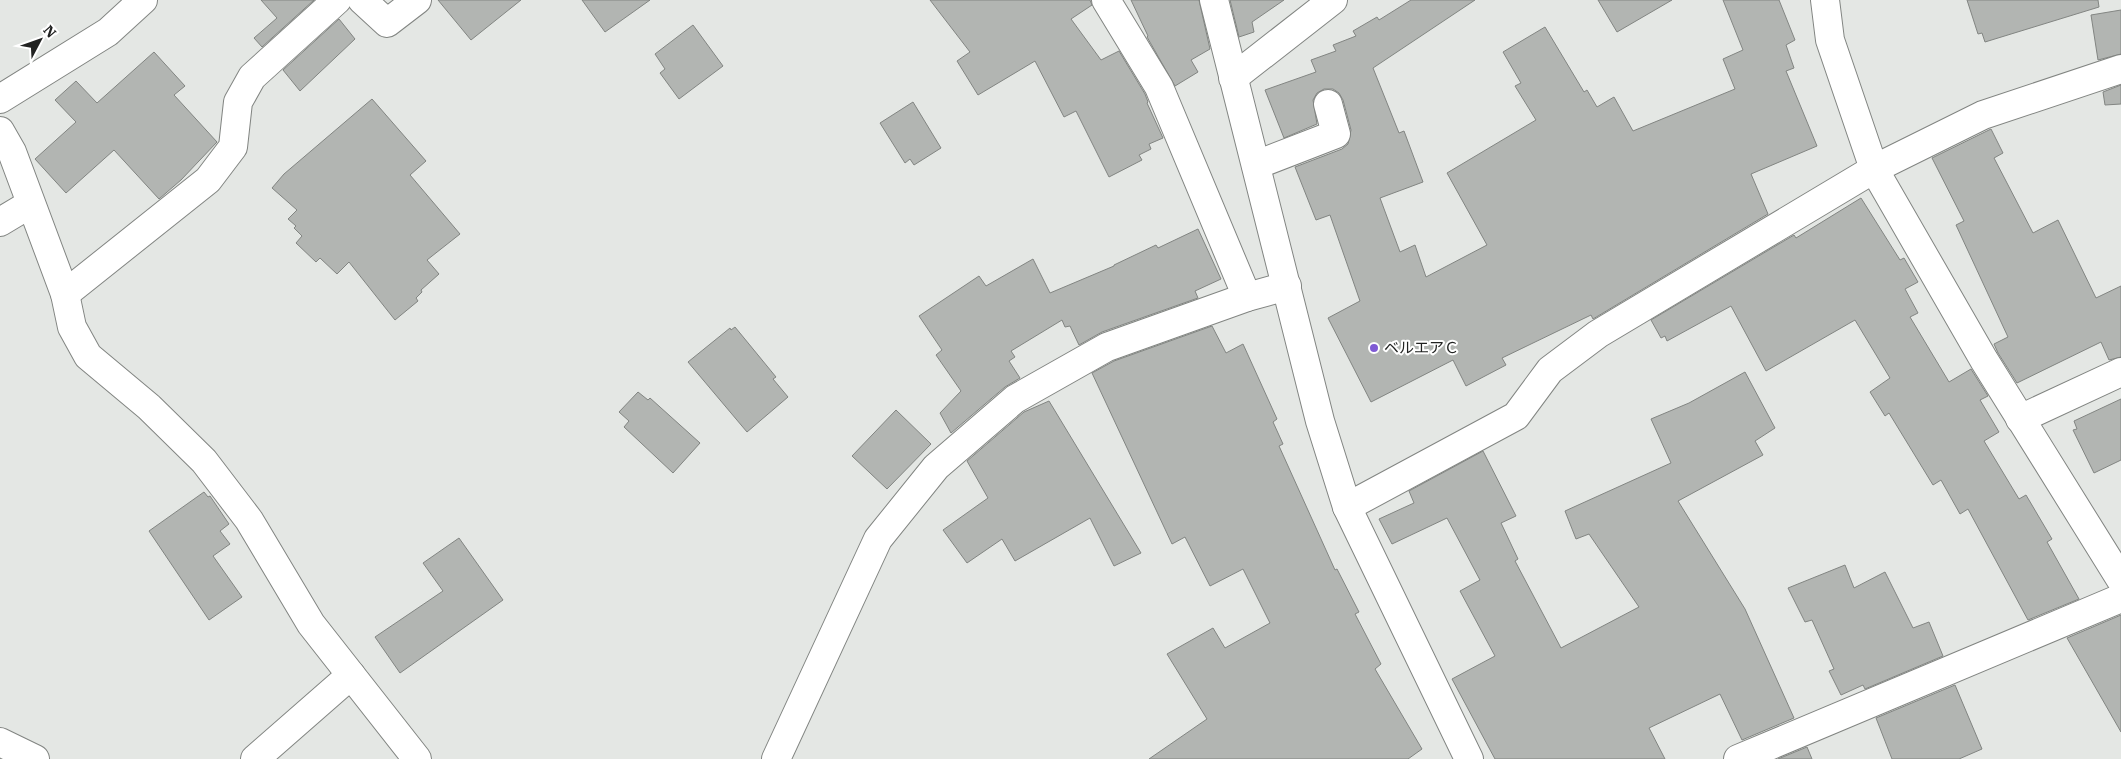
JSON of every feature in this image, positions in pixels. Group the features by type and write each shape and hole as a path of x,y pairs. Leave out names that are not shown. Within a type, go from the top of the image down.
{"street":[{"path":"0,99 108,32 143,0"},
{"path":"65,294 208,180 233,148 238,102 252,77 337,0"},
{"path":"362,0 387,23 417,0"},
{"path":"1106,0 1159,87 1247,297"},
{"path":"1214,0 1320,421 1347,507 1469,759"},
{"path":"1233,78 1333,0"},
{"path":"1825,0 1830,40 1874,169 2020,419 2121,580"},
{"path":"1347,507 1516,416 1550,370 1598,334 1874,169 1983,115 2121,69"},
{"path":"1256,165 1336,134 1328,104"},
{"path":"0,130 12,152 65,294 72,327 88,356 149,407 204,461 249,520 311,624 417,759"},
{"path":"0,222 30,204"},
{"path":"776,759 878,539 936,467 1015,399 1107,347 1247,297 1287,286"},
{"path":"2020,419 2121,372"},
{"path":"1738,759 2121,598"},
{"path":"255,759 351,675"},
{"path":"0,742 35,759"}],"building":[{"path":"261,0 314,0 262,47 254,38 277,18"},
{"path":"438,0 521,0 471,40"},
{"path":"582,0 650,0 605,32"},
{"path":"930,0 1090,0 1092,5 1071,19 1101,60 1119,51 1145,94 1147,103 1163,138 1149,144 1151,149 1139,155 1142,160 1109,177 1076,111 1064,117 1035,61 978,95 957,61 970,52"},
{"path":"1131,0 1199,0 1210,49 1191,60 1198,72 1175,86 1147,37"},
{"path":"1230,0 1284,0 1252,22 1254,32 1239,37"},
{"path":"1411,0 1475,0 1373,68 1399,133 1404,131 1423,182 1380,198 1400,252 1415,245 1426,277 1487,245 1447,173 1536,120 1515,86 1521,83 1503,52 1545,27 1584,92 1587,90 1597,107 1614,97 1633,131 1735,89 1723,59 1743,50 1723,0 1779,0 1795,40 1786,45 1794,68 1786,71 1817,146 1751,174 1768,214 1593,319 1591,315 1502,358 1506,365 1466,386 1453,360 1371,402 1328,318 1360,301 1330,215 1316,220 1295,167 1342,149 1348,144 1351,130 1343,100 1339,93 1333,89 1324,89 1317,93 1313,100 1317,124 1284,138 1265,90 1316,72 1311,60 1336,51 1333,45 1356,36 1353,31 1377,17 1379,20"},
{"path":"1598,0 1672,0 1617,32"},
{"path":"1967,0 2098,0 2099,7 1985,42 1982,33 1978,34"},
{"path":"2121,10 2121,54 2098,60 2091,15"},
{"path":"339,19 355,39 300,91 283,70"},
{"path":"693,25 723,66 679,99 660,73 665,69 655,54"},
{"path":"154,52 185,86 174,95 217,142 181,180 159,199 114,150 66,193 35,159 76,122 55,100 76,81 97,103"},
{"path":"2121,85 2121,104 2105,105 2103,92"},
{"path":"372,99 426,161 410,175 460,234 427,260 439,274 421,290 422,292 416,298 418,301 395,320 349,262 337,274 320,258 316,262 296,243 302,236 294,228 296,226 288,219 297,210 272,188 284,174"},
{"path":"913,102 941,148 914,165 910,159 905,163 880,123"},
{"path":"1991,129 2003,153 1994,158 2033,233 2058,220 2096,298 2121,286 2121,357 2109,360 2101,342 2017,383 1998,353 1994,344 2008,337 1956,225 1964,221 1932,158"},
{"path":"1861,198 1900,260 1904,258 1918,282 1905,289 1918,313 1910,317 1949,382 1971,369 1988,396 1980,400 1999,432 1984,441 2019,499 2026,495 2052,539 2047,542 2079,599 2028,620 1968,509 1960,514 1941,480 1933,485 1889,413 1885,416 1870,392 1890,378 1855,320 1766,371 1731,306 1667,341 1665,336 1661,338 1651,320 1794,235 1796,238"},
{"path":"1198,229 1221,279 1195,291 1198,298 1102,332 1079,345 1070,326 1065,327 1062,320 1011,351 1015,357 1009,361 1020,378 1005,387 951,433 940,413 961,391 936,355 942,350 919,316 979,276 986,286 1033,259 1050,293 1114,266 1156,245 1158,248"},
{"path":"1212,326 1226,353 1243,344 1277,419 1273,422 1283,444 1279,446 1335,570 1337,569 1359,612 1355,614 1381,664 1375,669 1422,749 1408,759 1149,759 1207,719 1167,654 1213,628 1225,648 1270,623 1243,569 1210,586 1185,537 1172,544 1092,373 1114,361"},
{"path":"735,327 776,377 773,379 788,397 747,432 688,362 730,328 731,330"},
{"path":"1745,372 1775,428 1755,441 1763,455 1678,501 1745,609 1794,718 1742,740 1720,694 1649,728 1665,759 1495,759 1452,679 1495,656 1460,591 1480,580 1447,518 1392,544 1379,519 1414,503 1409,491 1483,451 1516,516 1501,523 1518,559 1515,561 1561,648 1639,607 1589,534 1576,539 1565,511 1671,463 1651,419 1689,403"},
{"path":"638,392 648,400 650,398 700,443 673,473 624,427 629,421 619,412"},
{"path":"2121,399 2121,460 2094,473 2073,430 2077,429 2074,421"},
{"path":"1049,401 1141,553 1114,566 1090,518 1015,561 1002,539 967,563 943,530 988,498 967,461 1024,412"},
{"path":"896,410 931,444 887,489 852,456"},
{"path":"204,492 208,497 210,496 229,524 220,531 230,544 213,556 242,597 209,620 149,531"},
{"path":"459,538 503,600 400,673 375,637 443,591 423,563"},
{"path":"1845,565 1854,588 1885,572 1913,628 1929,622 1943,656 1865,689 1863,685 1841,695 1829,671 1834,669 1812,620 1805,622 1788,588"},
{"path":"2121,615 2121,732 2067,638"},
{"path":"1955,685 1982,749 1959,759 1892,759 1876,718"},
{"path":"1807,747 1812,759 1778,759"}],"place":[{"name":"ベルエアＣ","path":"1374,348"}]}
